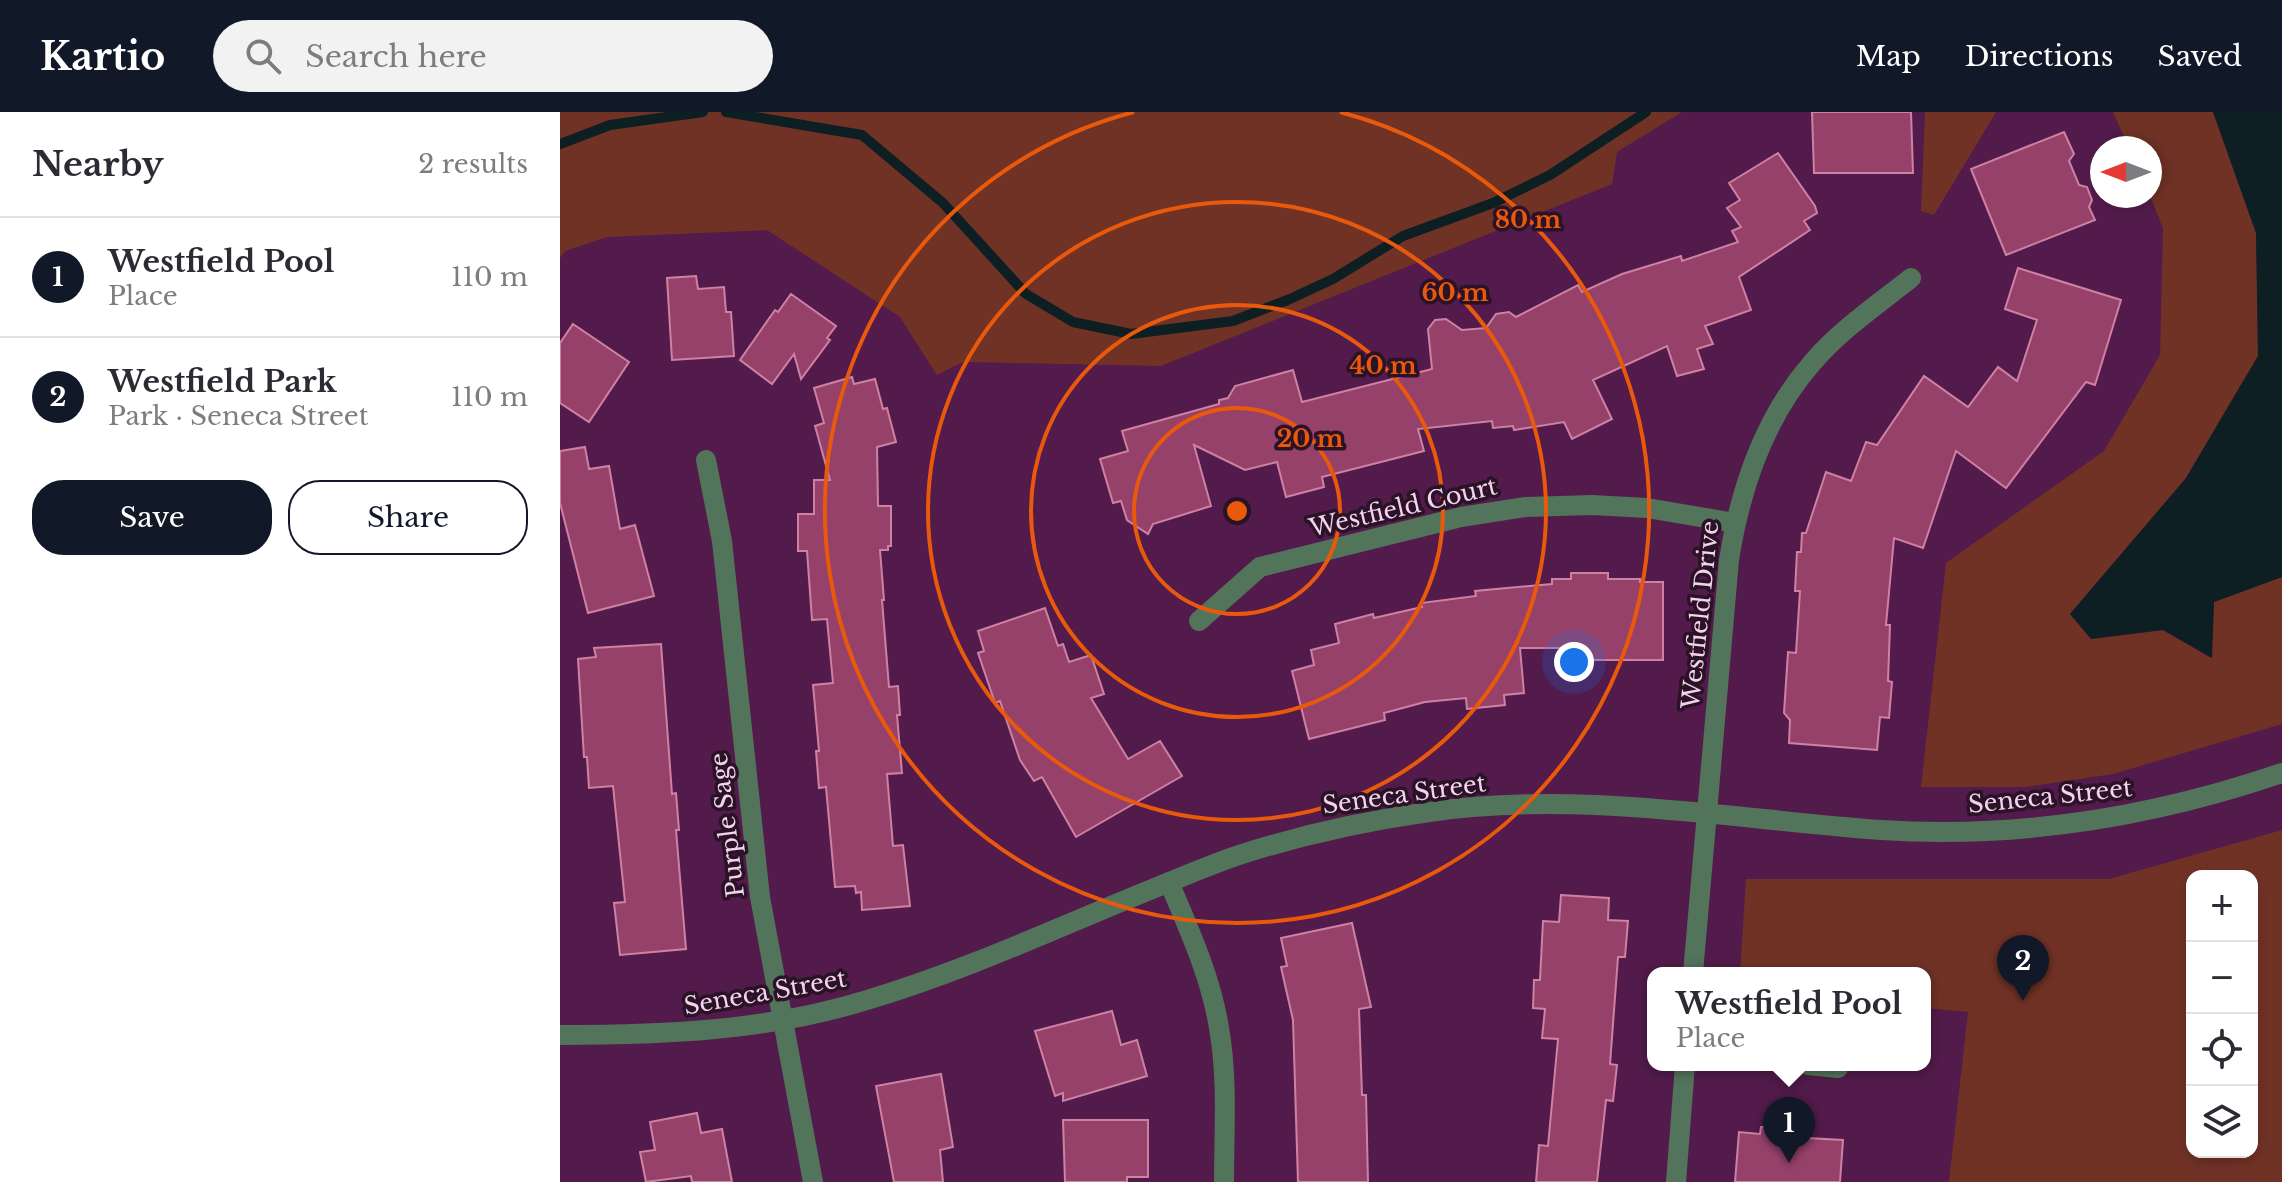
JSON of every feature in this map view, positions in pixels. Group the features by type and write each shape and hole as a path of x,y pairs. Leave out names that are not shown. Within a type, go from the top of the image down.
{"street":[{"name":"Westfield Drive","path":"1694,967 1729,560 1735,523 1757,453 1781,406 1812,363 1846,330 1911,278"},
{"name":"Purple Sage","path":"706,460 722,541 760,897 813,1182"},
{"name":"Westfield Court","path":"1199,621 1260,567 1461,517 1526,507 1592,505 1647,508 1735,523"},
{"name":"Seneca Street","path":"560,1035 660,1035 784,1020 864,1001 946,974 1237,856 1333,828 1432,811 1582,804 1883,830 1966,832 2066,825 2149,811 2282,773"},
{"path":"1169,882 1207,976 1219,1027 1225,1079 1224,1182"},
{"path":"1676,1182 1685,1071"}],"shaded area":[{"path":"560,112 1682,112 1617,152 1612,184 1161,366 963,362 937,375 900,317 767,230 607,237 565,251 560,258"},
{"path":"1925,112 1996,112 1934,215 1921,211"},
{"path":"2113,112 2213,112 2256,233 2258,356 2186,478 2070,614 2091,639 2163,630 2211,658 2214,602 2282,577 2282,724 2113,774 2025,787 1921,787 1946,563 2104,451 2160,355 2163,228 2155,208 2162,208 2162,136 2124,136"},
{"path":"2213,112 2282,112 2282,577 2214,602 2212,658 2163,630 2091,639 2070,614 2186,478 2258,356 2256,233"},
{"path":"2282,830 2282,1182 1949,1182 1968,1012 1931,1009 1931,967 1740,967 1746,879 2109,879"}],"building":[{"path":"1812,112 1911,112 1913,173 1814,173"},
{"path":"2064,132 2074,154 2069,161 2079,185 2087,187 2089,207 2095,220 2006,255 1971,169"},
{"path":"1778,153 1815,206 1817,213 1804,221 1810,230 1739,277 1751,310 1705,326 1713,344 1697,349 1704,369 1677,376 1667,346 1593,380 1612,419 1572,439 1564,422 1514,430 1513,426 1493,428 1492,421 1418,429 1424,451 1322,477 1324,487 1286,497 1277,462 1245,470 1194,445 1211,506 1153,524 1148,534 1127,520 1121,501 1113,503 1100,459 1128,451 1122,431 1219,404 1219,400 1228,398 1235,386 1293,370 1302,402 1432,369 1428,329 1435,320 1446,319 1462,330 1486,328 1496,314 1509,312 1516,317 1578,285 1582,292 1622,274 1681,256 1682,261 1738,242 1732,231 1741,227 1727,208 1740,200 1729,183"},
{"path":"2018,268 2121,300 2095,385 2086,382 2006,488 1956,451 1923,548 1894,538 1886,625 1890,625 1888,681 1892,682 1889,718 1880,717 1877,750 1789,743 1790,720 1784,713 1788,652 1796,653 1800,591 1795,591 1797,552 1801,552 1802,533 1806,533 1826,472 1851,481 1866,442 1877,445 1924,376 1968,407 1998,367 2017,381 2037,320 2005,309"},
{"path":"696,276 698,289 724,287 726,312 731,312 734,356 672,360 667,278"},
{"path":"791,294 836,326 827,338 830,340 801,379 794,354 772,384 740,360 775,310 778,312"},
{"path":"573,324 629,362 589,422 560,403 560,343"},
{"path":"852,377 854,384 875,379 896,442 877,447 878,506 891,506 891,546 888,550 880,550 882,600 889,687 898,686 902,773 887,774 893,846 903,845 910,906 862,910 861,892 856,893 855,886 835,887 826,787 819,788 813,685 833,683 827,619 812,620 807,551 798,551 798,514 814,514 814,480 830,480 815,426 824,423 814,388"},
{"path":"585,447 589,469 609,466 620,529 635,525 654,596 588,613 560,503 560,451"},
{"path":"1571,573 1608,573 1608,579 1663,582 1663,660 1592,660 1576,648 1520,648 1524,693 1504,695 1505,705 1467,709 1466,698 1425,702 1384,713 1385,720 1309,739 1292,671 1314,665 1311,650 1339,643 1335,624 1373,614 1374,618 1422,607 1421,603 1476,596 1475,591 1552,584 1552,579 1571,579"},
{"path":"1045,608 1058,646 1063,644 1069,662 1091,655 1104,694 1091,698 1128,759 1160,741 1182,776 1076,837 1042,777 1034,781 1020,760 1000,701 995,703 978,653 984,651 978,631"},
{"path":"661,644 672,794 676,793 686,949 620,955 614,903 625,902 613,786 589,788 578,659 596,657 594,648"},
{"path":"1561,895 1609,898 1608,920 1628,921 1625,957 1618,957 1610,1064 1617,1065 1613,1101 1606,1100 1597,1182 1536,1182 1539,1145 1548,1146 1558,1039 1542,1038 1545,1009 1533,1008 1534,980 1540,980 1543,921 1559,922"},
{"path":"1352,923 1371,1007 1359,1009 1362,1095 1366,1095 1368,1182 1298,1182 1293,1020 1281,967 1287,966 1281,938"},
{"path":"1112,1011 1121,1045 1137,1040 1147,1076 1063,1101 1063,1093 1055,1096 1035,1031"},
{"path":"941,1074 953,1147 940,1150 943,1182 894,1182 876,1086"},
{"path":"697,1113 701,1133 722,1129 732,1182 692,1182 691,1176 646,1182 640,1152 655,1150 650,1122"},
{"path":"1063,1120 1148,1120 1148,1177 1127,1177 1127,1182 1065,1182"},
{"path":"1761,1127 1789,1128 1789,1137 1843,1140 1840,1182 1735,1182 1739,1132 1760,1134"}],"waterway":[{"path":"560,144 610,125 703,112"},
{"path":"726,112 862,135 943,203 1026,294 1073,322 1131,334 1233,321 1290,299 1333,279 1403,236 1493,203 1550,175 1646,112"}],"place":[{"name":"Westfield Park","path":"2023,1001"},
{"name":"Westfield Pool","path":"1789,1163"}]}
